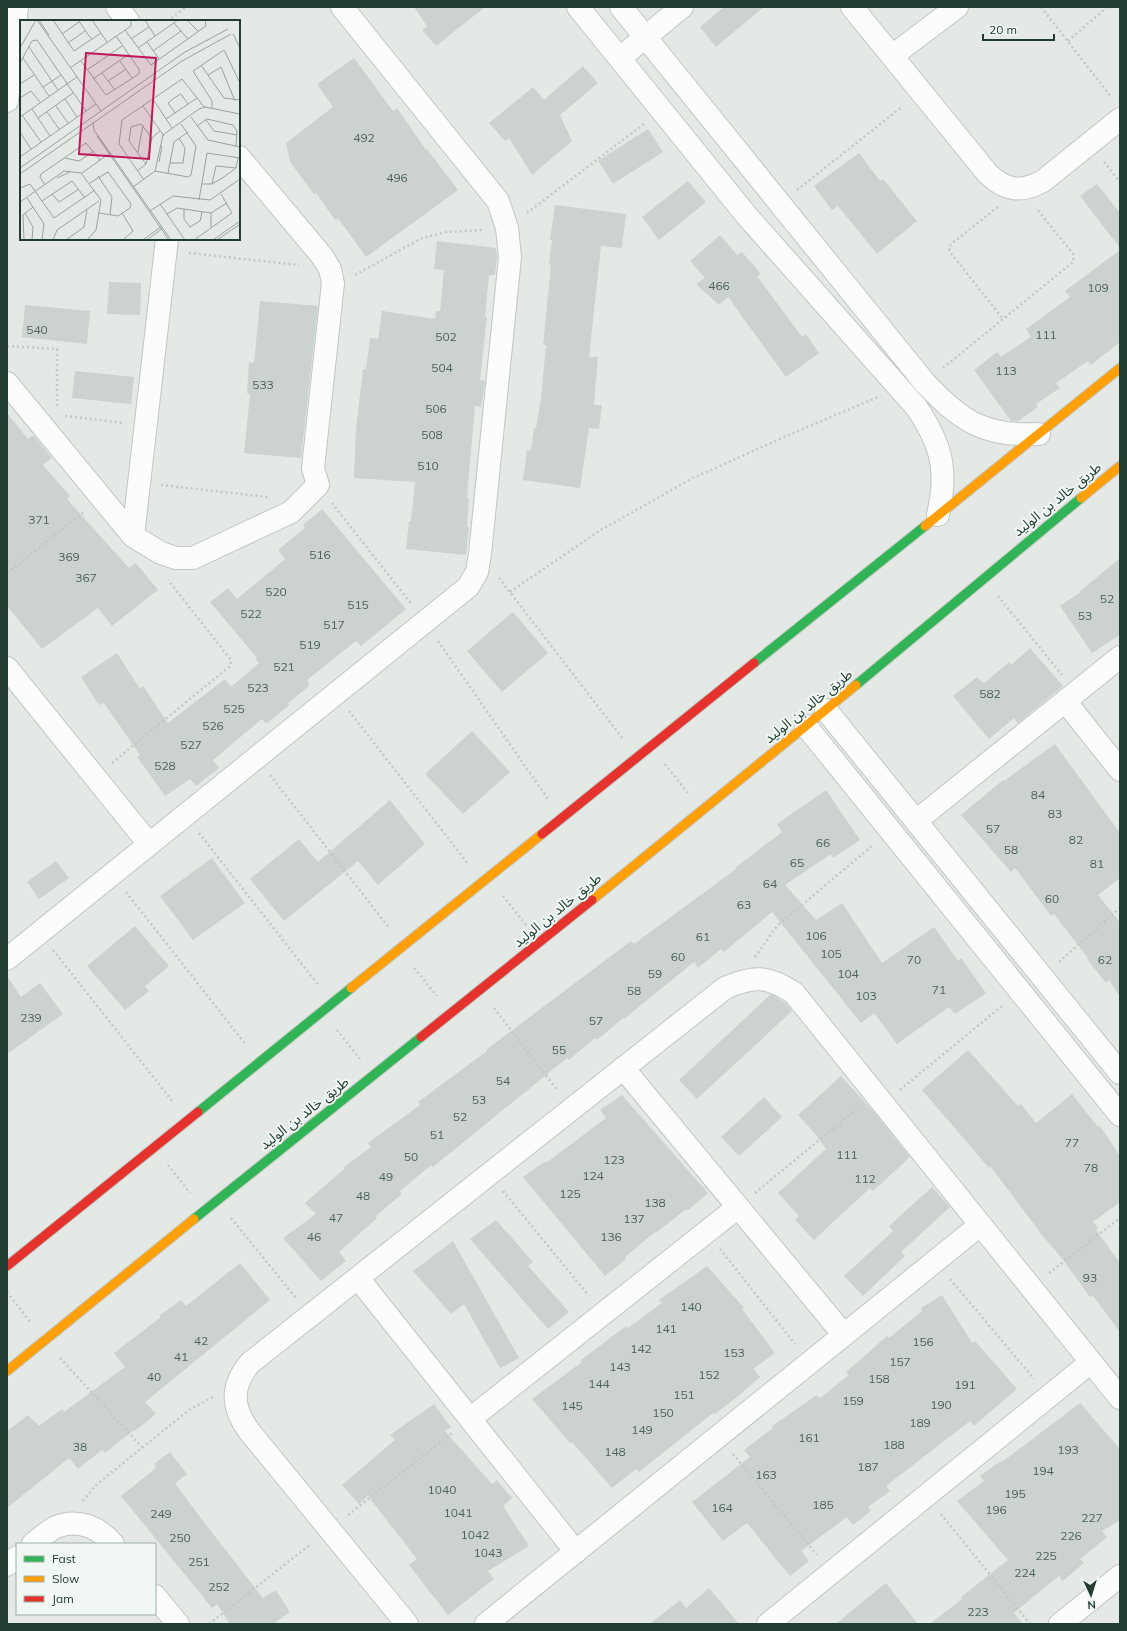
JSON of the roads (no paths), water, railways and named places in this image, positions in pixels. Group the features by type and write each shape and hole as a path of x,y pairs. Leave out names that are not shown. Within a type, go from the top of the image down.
{"street":[{"path":"7,101 17,7"},
{"path":"117,7 127,20"},
{"path":"7,959 335,694 426,623 468,587 477,572 510,257 507,228 498,201 342,7"},
{"path":"578,7 747,216 917,408 930,427 938,448 943,470 943,493 938,515"},
{"path":"620,58 682,7"},
{"path":"852,7 988,174 997,182 1008,188 1020,189 1032,187 1043,181 1118,110"},
{"path":"892,56 957,7"},
{"path":"602,36 629,10 646,37 779,204 925,383 951,409 967,420 984,428 1001,433 1039,434"},
{"path":"7,383 133,536 161,553 176,558 193,558 291,512 318,485 313,468 333,283 330,269 322,256 240,158"},
{"path":"133,536 166,245"},
{"path":"7,1266 1120,368"},
{"name":"طريق خالد بن الوليد","path":"7,1371 217,1200 452,1014 826,710 1120,466"},
{"path":"916,821 1120,657"},
{"path":"7,668 149,844"},
{"path":"1070,697 1120,770"},
{"path":"826,710 1120,1073"},
{"path":"806,726 1120,1114"},
{"path":"407,1624 240,1418 236,1404 236,1388 241,1374 250,1363 489,1174 726,988 742,980 761,979 778,983 794,993 1120,1398"},
{"path":"624,1068 844,1335"},
{"path":"470,1419 738,1207"},
{"path":"486,1624 980,1225"},
{"path":"358,1278 576,1552"},
{"path":"768,1624 1091,1362"},
{"path":"34,1543 56,1527 70,1523 84,1524 98,1530 112,1543"},
{"path":"7,1565 16,1558"},
{"path":"1060,1624 1120,1576"},
{"path":"156,1597 178,1624"}]}
